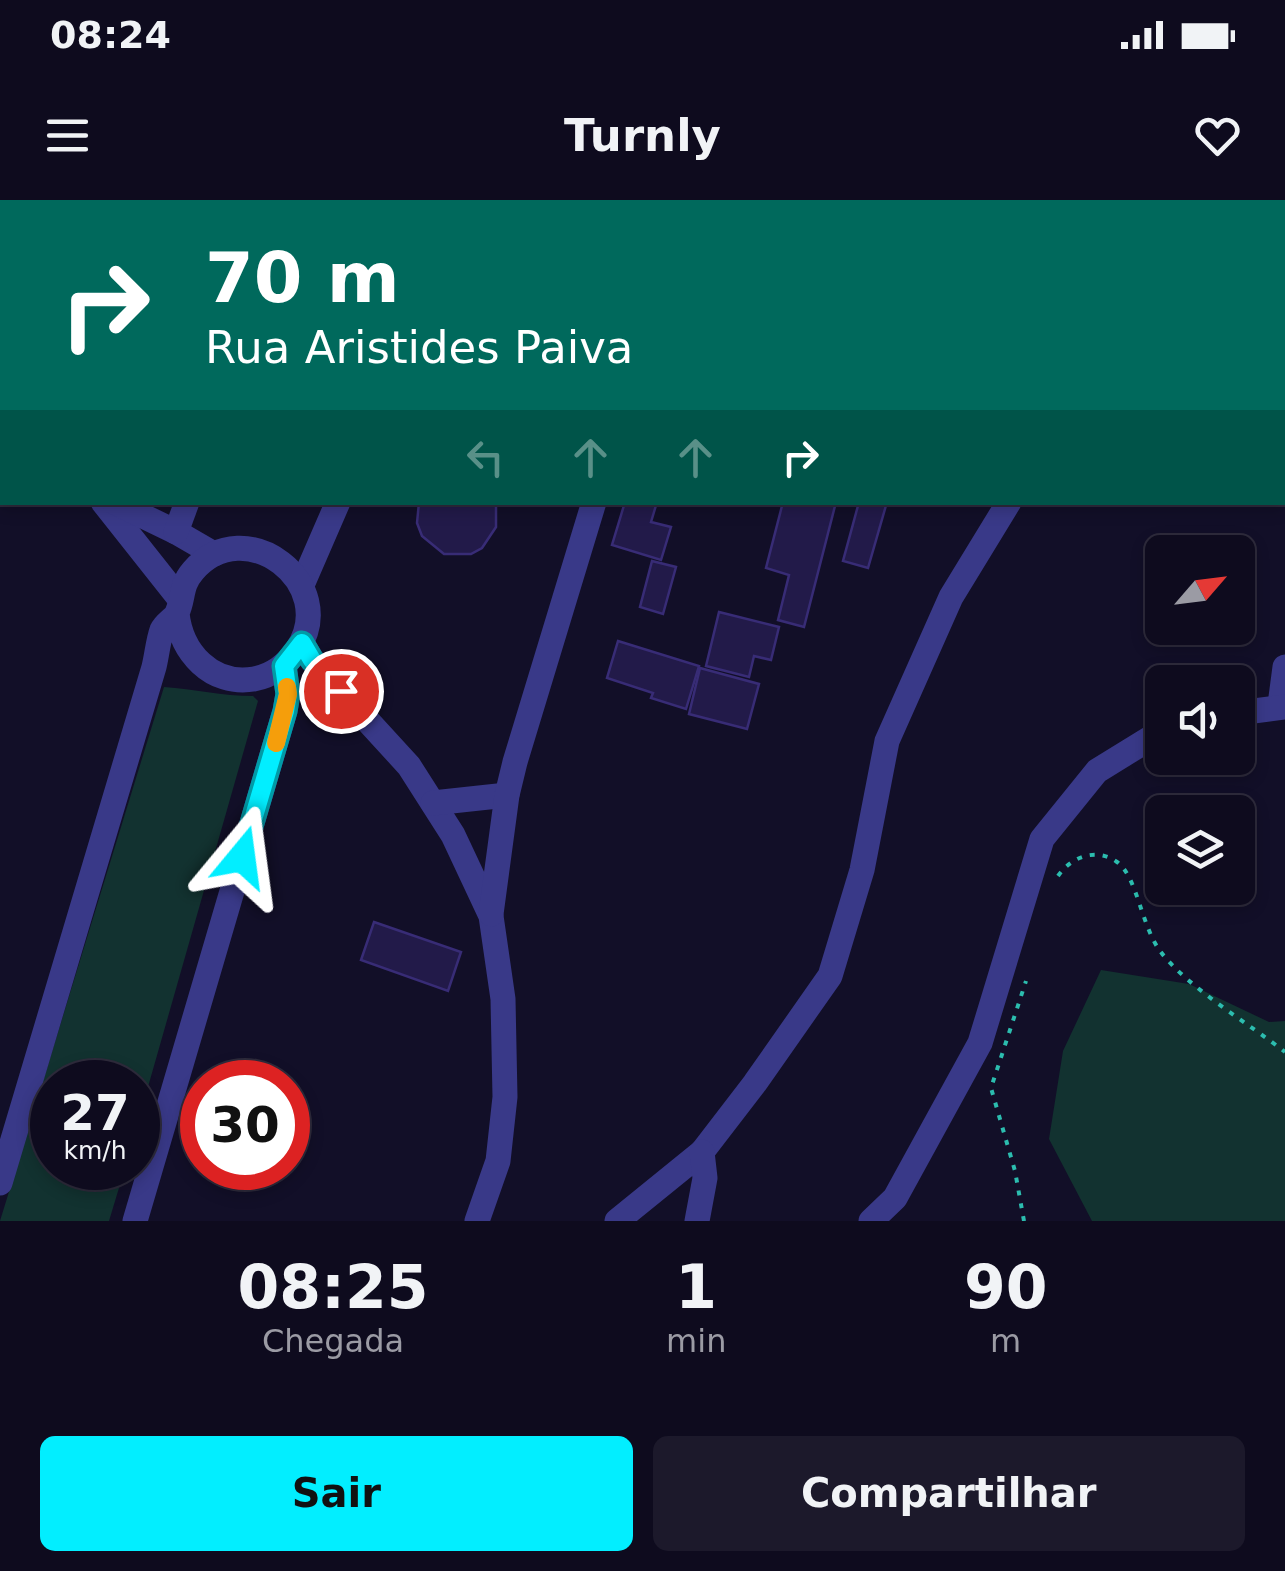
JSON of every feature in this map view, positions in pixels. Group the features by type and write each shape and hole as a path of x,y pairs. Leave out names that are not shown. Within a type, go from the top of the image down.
{"street":[{"path":"0,1183 163,627 178,606 192,572 214,554 243,548 272,554 294,573 302,586 309,614 302,643 284,666 257,678 228,678 214,673 183,642 178,606 104,505"},
{"path":"120,505 214,554"},
{"path":"176,532 186,505"},
{"path":"302,586 337,505"},
{"path":"476,1221 498,1161 506,1097 503,998 491,916 507,795 593,505"},
{"path":"617,1221 702,1152 830,976 862,870 886,741 950,596 1007,505"},
{"path":"302,643 312,660 409,766 453,835 491,916"},
{"path":"136,1221 285,711 288,694 284,666"},
{"path":"1255,710 1282,706 1285,667"},
{"path":"871,1221 900,1210 980,1043 1042,839 1097,771 1145,741"},
{"path":"433,803 507,795"},
{"path":"698,1221 705,1178 702,1152"}],"path":[{"path":"1057,877 1073,860 1084,856 1117,862 1132,879 1144,924 1170,963 1285,1052"},
{"path":"1024,1221 1016,1171 992,1088 1027,977"}],"green space":[{"path":"164,687 253,696 258,701 156,1060 49,1060"},
{"path":"1101,970 1189,984 1269,1022 1285,1021 1285,1221 1092,1221 1049,1139 1063,1051"},
{"path":"30,1123 30,1190 118,1190 109,1221 0,1221"}],"building":[{"path":"419,505 496,505 496,527 482,548 471,554 444,554 422,536 417,523"},
{"path":"624,505 656,505 651,522 671,527 661,560 612,545"},
{"path":"782,505 835,505 804,627 778,620 789,575 766,568"},
{"path":"858,505 886,505 868,568 843,561"},
{"path":"652,561 676,567 663,614 640,607"},
{"path":"719,612 779,627 771,660 754,656 749,677 706,666"},
{"path":"618,641 699,666 686,709 607,678"},
{"path":"700,668 759,684 747,729 689,714"},
{"path":"374,922 461,952 448,991 361,960"}],"slow traffic":[{"path":"276,743 287,687"}],"route":[{"path":"242,857 285,711 288,694 284,666 302,643 341,691"}]}
